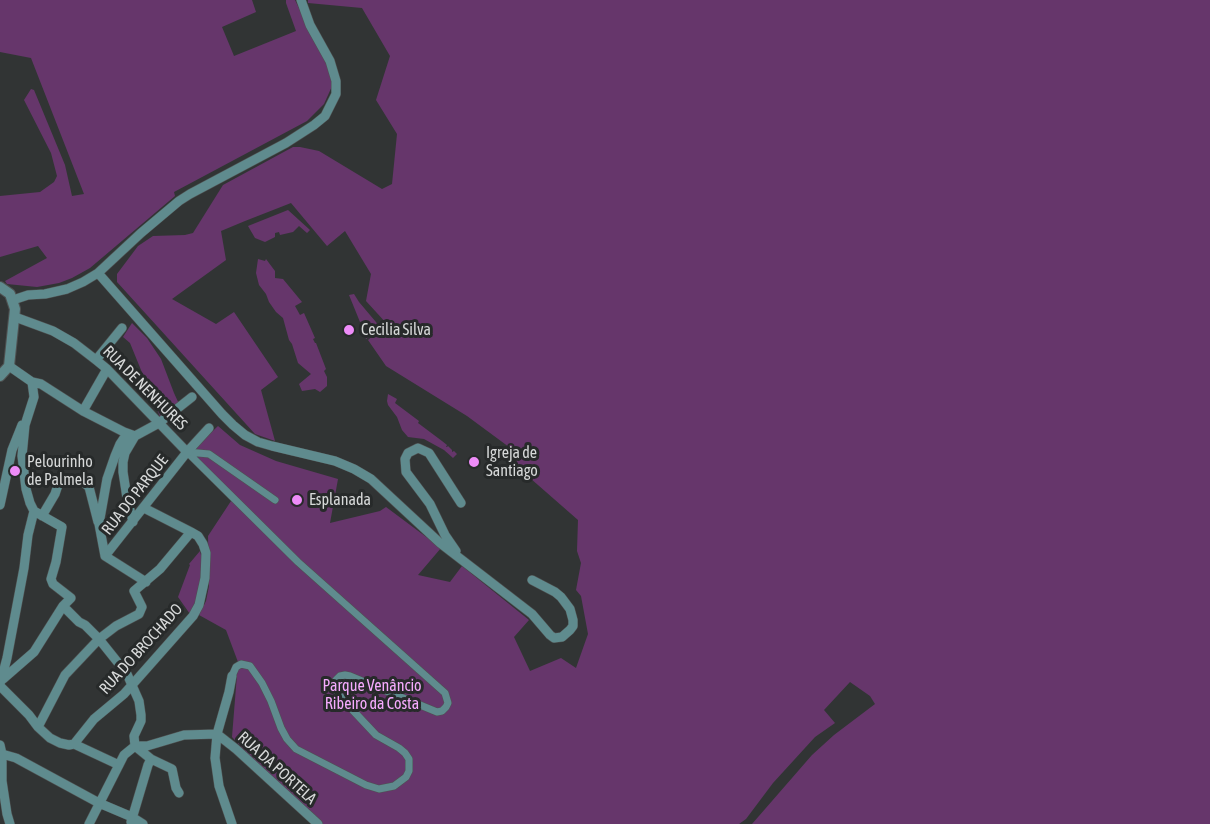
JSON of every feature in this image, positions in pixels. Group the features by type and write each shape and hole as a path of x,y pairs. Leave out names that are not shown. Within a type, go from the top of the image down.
{"street":[{"path":"13,300 28,295 67,289 83,282 98,273 179,201 286,143 325,116 334,101 337,89 330,61 310,25 301,0"},
{"path":"98,273 222,414 239,430 258,442 335,461 371,479 440,543 532,614 550,636 562,637 573,626 570,609 555,592 531,580"},
{"path":"0,287 10,294 15,309 9,366 0,375"},
{"name":"RUA DE NENHURES","path":"15,317 53,331 96,360 187,452"},
{"path":"96,360 122,328"},
{"path":"9,366 83,411 135,436"},
{"path":"83,411 107,369"},
{"path":"0,684 24,568 28,535 35,510 24,474 22,456 34,391 32,382"},
{"path":"99,524 107,479 124,438 135,436 159,423 192,396"},
{"path":"0,505 4,464 31,407"},
{"name":"RUA DO PARQUE","path":"105,556 208,428"},
{"path":"133,522 127,498 123,462 125,453 135,436"},
{"path":"461,503 429,453 418,448 408,453 405,459 406,471 430,504 445,535 462,559"},
{"path":"187,452 208,454 275,500"},
{"path":"187,452 298,562 445,693 448,703 442,711 437,712 350,676 340,676 336,680 335,690 360,718 376,735 405,753 409,759 409,771 406,777 394,786 379,789 366,785 296,749 281,728 262,682 250,666 241,664 236,667 231,676 229,692 216,734 215,758 219,786 232,824"},
{"path":"35,510 55,494 58,484 83,482 89,487 105,556 146,582"},
{"path":"38,727 64,675 99,639 116,626 139,614 142,607 134,591 160,569 191,532 144,508"},
{"path":"0,684 34,652 63,606 71,598 53,584 51,579 62,527 35,510"},
{"name":"RUA DO BROCHADO","path":"74,744 94,719 132,685 194,616 205,578 206,553 203,543 191,532"},
{"path":"63,606 99,639 127,674 140,701 141,721 134,736 135,746 152,759 172,769 179,793"},
{"path":"0,684 50,738 60,743 74,744 119,765"},
{"path":"89,824 124,755 135,746 147,746 184,735 216,734"},
{"name":"RUA DA PORTELA","path":"216,734 236,749 318,824"},
{"path":"10,824 1,781 1,750 131,821 143,824"},
{"path":"131,821 148,765 152,759"}],"green space":[{"path":"0,0 252,0 256,12 222,27 234,56 296,31 286,3 286,0 295,0 328,67 333,84 324,104 307,121 174,192 175,196 90,268 59,283 37,287 7,284 5,281 47,258 38,246 0,257 0,196 40,192 54,182 57,176 51,153 24,100 31,89 34,90 65,165 72,196 84,194 31,58 0,52"},
{"name":"Parque Venâncio Ribeiro da Costa","path":"308,0 1210,0 1210,824 752,824 812,755 875,704 870,696 850,682 824,710 835,723 815,737 773,783 746,819 739,824 318,824 302,811 232,737 238,662 226,630 199,615 206,601 209,586 208,536 233,498 191,452 218,426 240,445 276,461 338,479 330,523 380,511 386,507 441,548 418,575 450,582 462,566 529,620 514,637 530,671 561,658 576,668 588,634 581,596 576,590 581,563 577,551 578,520 522,471 509,447 467,416 386,366 368,340 387,324 366,301 371,274 345,231 327,246 291,203 245,221 221,231 226,260 172,299 216,324 234,312 278,377 261,390 275,441 255,434 117,282 117,274 138,246 153,236 193,233 223,185 293,147 319,151 382,189 392,184 397,134 376,100 390,56 362,8 308,3"},
{"path":"288,210 310,230 307,233 299,226 293,232 280,235 279,232 275,233 275,237 265,242 255,238 248,226"},
{"path":"258,259 265,261 266,259 275,271 275,278 283,279 302,302 295,306 300,315 304,313 326,369 324,371 327,386 320,392 315,389 302,391 299,384 311,374 298,363 283,318 276,312 259,285 256,273"},
{"path":"354,294 381,328 366,339 362,328 368,325 366,320 360,322 349,295"},
{"path":"132,323 147,338 161,359 179,404 161,419 130,343 123,337"},
{"path":"388,394 397,399 395,403 419,421 418,423 457,454 453,458 424,439 408,437 388,405"},
{"path":"200,551 201,583 190,614 178,597 189,564"}],"place":[{"name":"Cecilia Silva","path":"349,330"},
{"name":"Igreja de Santiago","path":"474,462"},
{"name":"Pelourinho de Palmela","path":"15,471"},
{"name":"Esplanada","path":"297,500"}]}
